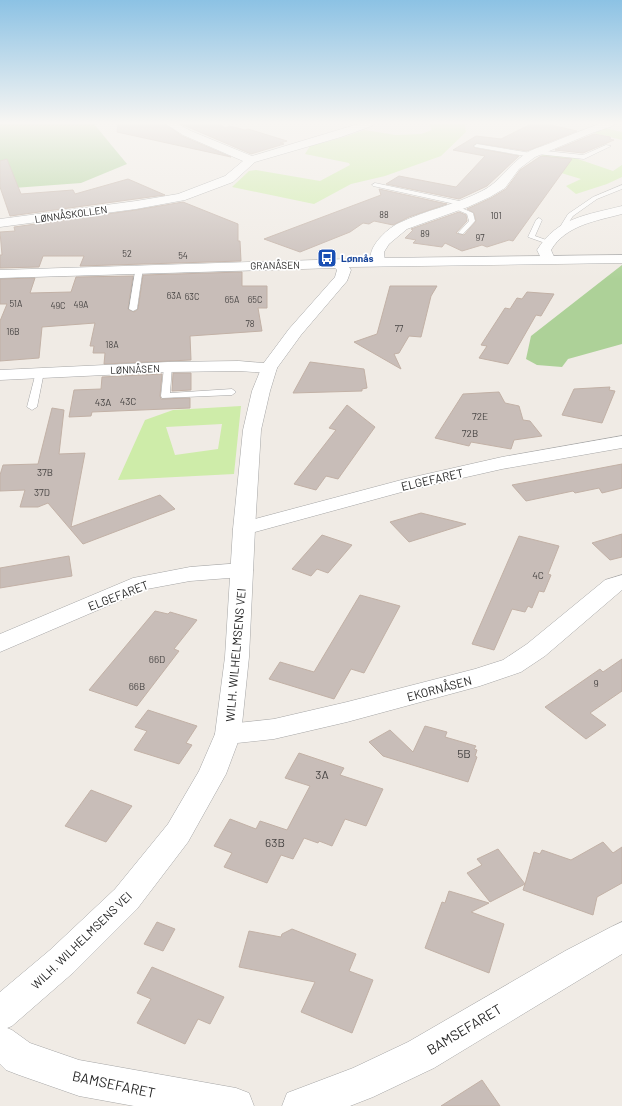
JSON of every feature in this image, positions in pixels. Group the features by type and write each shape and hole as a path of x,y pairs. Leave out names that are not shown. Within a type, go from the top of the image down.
{"street":[{"name":"LØNNÅSKOLLEN","path":"0,223 136,205 181,197 205,189 229,179 233,176"},
{"path":"378,262 377,252 384,241 402,226 460,206 486,194 500,185 508,176"},
{"path":"548,259 544,250 547,242 563,228 622,210"},
{"name":"GRANÅSEN","path":"0,274 139,268 378,262 622,259"},
{"name":"WILH. WILHELMSENS VEI","path":"0,1014 62,961 126,899 178,833 212,774 228,734 237,657 244,529 252,430 261,391 269,368 295,332 342,278 344,270 340,263"},
{"name":"LØNNÅSEN","path":"0,375 168,367 239,366 269,368"},
{"name":"ELGEFARET","path":"244,529 405,485 502,463 622,442"},
{"name":"ELGEFARET","path":"0,644 142,583 190,574 242,570"},
{"name":"EKORNÅSEN","path":"228,734 274,729 347,712 480,677 512,666 536,650 613,585 622,582"},
{"name":"BAMSEFARET","path":"300,1106 360,1084 421,1055 577,962 622,937"},
{"name":"BAMSEFARET","path":"0,1042 19,1058 79,1078 236,1106"}],"lane":[{"path":"375,185 460,206 470,213 472,221 461,233"},
{"path":"563,228 570,215 595,198 622,187"},
{"path":"539,220 531,237 547,242"},
{"path":"133,309 139,268"},
{"path":"168,367 165,396 232,392"},
{"path":"32,407 40,372"}],"green space":[{"path":"0,176 99,176 81,183 0,189"},
{"path":"244,176 289,176 320,181 330,176 386,176 351,184 314,204 232,187"},
{"path":"570,176 622,176 622,177 607,184 576,194 566,186 581,179"},
{"path":"622,265 622,344 568,359 562,367 537,365 526,359 531,336"},
{"path":"241,406 234,474 118,480 145,420 173,410","holes":["222,424 218,449 175,455 166,427"]}],"building":[{"path":"0,176 14,176 21,194 73,190 75,194 128,179 165,195 10,216 0,187"},
{"path":"399,176 456,187 467,176 498,176 487,186 459,199 386,184"},
{"path":"516,176 560,176 513,241 509,240 487,247 482,245 462,251 445,243 442,247 413,243 416,240 405,238 413,230 411,229 459,212 466,215 467,221 456,233 464,235 476,221 474,213 467,209 506,189"},
{"path":"379,189 447,204 409,217 393,225 374,221 369,224 363,223 350,232 300,252 264,239 381,195"},
{"path":"183,202 238,224 238,241 240,241 241,261 80,266 84,256 43,256 39,267 0,268 0,255 2,255 0,232 15,231 14,227"},
{"path":"242,272 242,286 267,286 267,308 258,308 262,331 190,336 191,360 104,364 105,353 93,353 94,346 90,346 95,323 42,327 39,358 0,361 0,321 7,304 0,304 0,279 35,278 30,293 71,292 76,277 133,276 128,309 134,312 138,309 143,275"},
{"path":"390,286 437,286 431,296 421,337 409,336 399,353 394,354 401,369 354,342 377,334"},
{"path":"527,292 554,294 541,316 536,315 508,364 479,358 487,346 481,345 505,308 510,309 517,298 522,299"},
{"path":"310,362 364,369 367,388 362,389 362,391 293,393"},
{"path":"173,373 191,373 191,390 172,391"},
{"path":"162,374 161,399 190,398 190,408 92,412 91,416 69,417 74,390 101,389 102,377"},
{"path":"610,387 609,390 615,391 602,423 562,415 574,389"},
{"path":"499,392 505,403 519,406 523,420 530,421 542,436 514,440 511,449 471,442 469,446 435,438 463,394"},
{"path":"347,405 375,427 338,479 326,476 316,490 294,484 336,430 329,428"},
{"path":"52,408 64,410 59,454 85,453 71,527 160,495 175,509 83,544 48,503 38,507 20,507 25,490 0,491 0,475 3,465 38,464"},
{"path":"622,464 622,488 602,493 599,488 575,493 573,491 526,501 512,485"},
{"path":"421,513 466,524 409,542 390,522"},
{"path":"622,534 622,557 610,560 592,543"},
{"path":"322,535 352,545 328,573 317,569 311,576 292,569"},
{"path":"519,536 559,546 548,574 551,575 544,592 539,591 532,608 528,606 525,612 512,609 494,650 472,644"},
{"path":"69,556 72,576 0,588 0,568"},
{"path":"360,595 400,606 364,673 351,669 334,699 269,679 280,662 314,672"},
{"path":"155,611 168,614 170,612 197,620 174,649 179,651 137,706 89,690"},
{"path":"622,659 622,691 590,713 606,725 586,739 545,707 600,669 603,672"},
{"path":"148,710 197,726 186,743 192,745 179,764 134,750 147,731 135,727"},
{"path":"425,726 447,732 445,737 476,746 474,749 477,750 475,756 477,757 468,782 383,756 369,742 390,730 413,752"},
{"path":"299,753 344,768 340,775 383,789 366,826 345,819 332,846 319,841 318,843 304,838 293,859 281,855 267,883 224,867 232,853 214,846 230,819 256,829 260,821 287,830 310,786 285,778"},
{"path":"91,790 132,806 106,842 65,826"},
{"path":"603,842 613,853 622,847 622,883 597,897 593,915 523,890 534,852 540,854 542,850 571,860"},
{"path":"498,849 525,884 490,902 467,873 482,865 477,859"},
{"path":"449,891 489,903 471,912 504,924 489,973 425,948 442,902 445,903"},
{"path":"157,922 175,929 163,951 144,944"},
{"path":"292,929 356,954 349,971 373,980 352,1033 301,1012 315,982 239,967 249,931 281,937 282,934"},
{"path":"152,967 224,997 210,1024 198,1019 185,1044 137,1023 151,999 137,993"},
{"path":"482,1080 500,1106 441,1106"}],"place":[{"name":"Lønnås","path":"327,258"}]}
